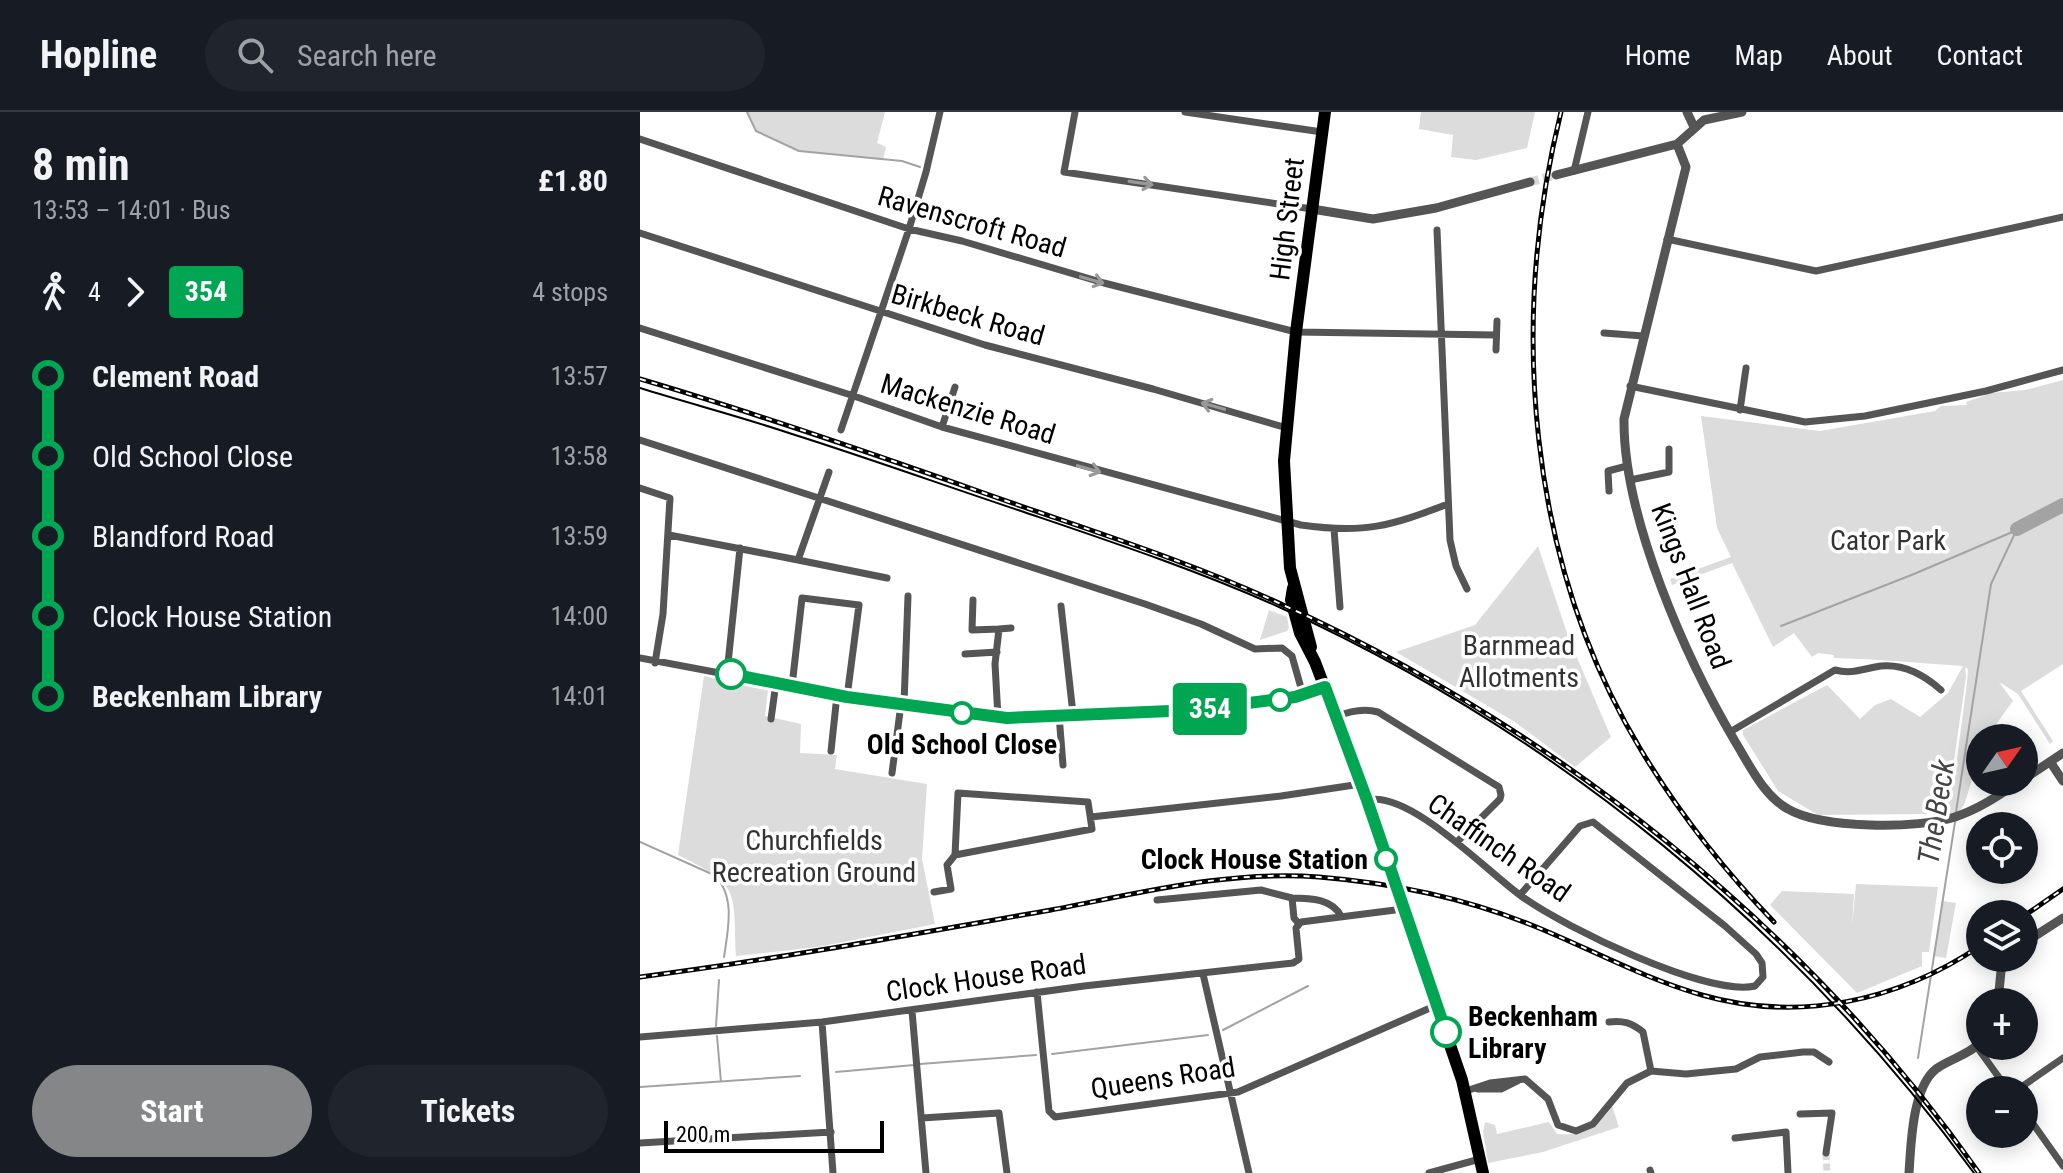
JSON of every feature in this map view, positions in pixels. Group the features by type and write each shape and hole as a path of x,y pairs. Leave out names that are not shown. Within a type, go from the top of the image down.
{"main road":[{"name":"High Street","path":"1325,112 1296,332 1284,461 1293,588 1291,600 1300,633 1315,662 1367,800 1390,871 1397,907 1471,1090 1483,1173"}],"street":[{"path":"841,430 909,229 940,112"},
{"path":"1075,112 1064,172 1373,219 1436,208 1530,182"},
{"path":"1185,112 1322,132"},
{"path":"1574,171 1588,112"},
{"path":"1687,112 1694,127"},
{"path":"1556,175 1661,151 1677,144 1704,120 1742,112"},
{"name":"Ravenscroft Road","path":"640,139 909,229 1296,332 1496,335"},
{"name":"Kings Hall Road","path":"1677,144 1686,167 1624,419 1630,480 1661,585 1698,670 1749,765 1775,800 1804,816 1899,825 1945,820 1984,805 1998,796"},
{"path":"1667,239 1816,271 2063,217"},
{"path":"1437,230 1450,540 1456,566 1467,589"},
{"name":"Birkbeck Road","path":"640,233 985,345 1287,428"},
{"path":"1496,350 1497,321"},
{"name":"Mackenzie Road","path":"640,328 942,427 1301,525 1352,530 1383,527 1448,504"},
{"path":"1604,333 1643,336"},
{"path":"1740,410 1746,368"},
{"path":"1630,386 1805,422 1853,418 1986,391 2063,370"},
{"path":"942,427 955,387"},
{"path":"640,440 1145,604 1201,624 1255,649 1285,649 1292,656 1303,695"},
{"path":"1630,480 1669,472 1669,449"},
{"path":"1609,491 1608,471 1627,466"},
{"path":"798,560 829,472"},
{"path":"640,488 670,498 655,663"},
{"path":"1334,529 1340,607"},
{"path":"669,535 887,578"},
{"path":"727,673 740,548"},
{"path":"892,773 902,704 908,596"},
{"path":"792,686 802,598 859,605 847,697"},
{"path":"973,600 972,630 1011,628"},
{"path":"1061,606 1073,714"},
{"path":"998,717 999,629"},
{"path":"965,654 997,652"},
{"path":"640,658 847,697 998,717 1194,710 1303,695 1325,687"},
{"path":"1730,732 1835,670 1846,673 1879,666 1901,667 1926,677 1941,690"},
{"path":"771,719 776,683"},
{"path":"831,751 837,695"},
{"path":"1336,717 1357,710 1378,712 1499,787 1500,799 1457,842"},
{"path":"1059,715 1063,765"},
{"name":"Kings Hall Road","path":"2038,771 2063,753"},
{"path":"2051,763 2063,781"},
{"path":"1091,817 1361,784"},
{"path":"934,892 951,889 947,865 955,855 1092,829 1088,802 958,793 955,855"},
{"name":"Chaffinch Road","path":"1367,800 1381,799 1405,809 1457,842 1520,895 1547,913 1674,972 1739,987 1755,986 1763,977 1762,963 1756,954 1593,822 1580,826 1520,895"},
{"path":"1157,900 1261,890 1292,898 1320,900 1333,906 1341,916"},
{"name":"Clock House Road","path":"640,1037 822,1022 1037,992 1296,962 1299,956 1296,928 1299,924 1294,918 1292,898"},
{"path":"1299,924 1397,907"},
{"path":"2038,934 2063,918"},
{"path":"1203,974 1249,1173"},
{"name":"Queens Road","path":"1037,992 1049,1111 1052,1115 1231,1094 1437,1005"},
{"path":"912,1011 926,1173"},
{"path":"1609,1022 1619,1020 1643,1032 1651,1071"},
{"path":"822,1022 833,1173"},
{"path":"1471,1090 1490,1083 1522,1079 1533,1084 1548,1099 1559,1126 1576,1131 1593,1124 1627,1083 1651,1071 1686,1074 1753,1067 1760,1057 1803,1052 1814,1052 1826,1060 1817,1067"},
{"path":"1909,1173 1916,1116 1924,1084 1934,1071 1966,1052"},
{"path":"2037,1076 2063,1058"},
{"path":"922,1118 999,1113 1007,1173"},
{"path":"1800,1114 1833,1114 1826,1153"},
{"path":"2038,1131 2063,1166"},
{"path":"640,1143 831,1132"},
{"path":"1735,1138 1786,1132 1788,1173"},
{"path":"1429,1173 1480,1159"}],"green space":[{"path":"747,112 885,112 877,143 886,147 883,160 799,151 756,131"},
{"path":"1421,112 1535,112 1527,148 1476,160 1451,157 1453,135 1419,129"},
{"name":"Cator Park","path":"2063,380 2063,504 2036,520 2063,509 2063,664 2021,691 2053,741 2050,744 2018,694 1999,682 2013,701 1996,724 1966,724 1967,796 1957,815 1944,813 1954,782 1967,682 1968,669 1965,667 1949,795 1929,814 1818,815 1778,791 1743,735 1743,730 1827,685 1860,719 1875,705 1891,699 1920,717 1948,693 1963,666 1834,658 1834,655 1818,653 1812,657 1794,633 1773,647 1732,563 1672,585 1670,579 1731,557 1717,528 1701,416 1820,431 1935,411 1941,406 1967,405 1966,402 1991,393 2025,390"},
{"name":"Barnmead Allotments","path":"1538,546 1569,639 1611,737 1575,767 1515,722 1396,652 1475,625"},
{"path":"1269,610 1287,617 1289,628 1260,640"},
{"name":"Churchfields Recreation Ground","path":"704,676 768,690 765,716 801,724 800,753 837,755 835,769 927,784 922,859 935,924 818,947 736,956 735,916 730,892 713,874 678,855"},
{"path":"1856,884 1938,887 1929,952 1922,952 1922,966 1857,993 1770,905 1782,891 1854,894 1852,927"},
{"path":"1943,901 1956,903 1946,958 1933,956"},
{"path":"1612,1106 1619,1127 1543,1152 1488,1163 1483,1132 1485,1122 1495,1125 1497,1134 1549,1122 1557,1134 1574,1134 1595,1125"}],"waterway":[{"path":"747,112 756,131 799,151 902,161 920,167"},
{"path":"2017,529 2063,505"},
{"name":"The Beck","path":"1956,812 1991,584 2017,529"},
{"path":"1781,626 2017,530"},
{"name":"The Beck","path":"1918,1058 1955,822"},
{"path":"640,842 714,875 721,883 729,913 724,957"},
{"path":"716,1026 719,980"},
{"path":"1223,1030 1308,986"},
{"path":"1052,1054 1208,1035"},
{"path":"717,1036 721,1082"},
{"path":"920,1064 1036,1055"},
{"path":"836,1072 914,1065"},
{"path":"640,1087 800,1076"}],"tunnel":[{"path":"1530,182 1556,175"},
{"path":"1826,1153 1827,1173"}],"tram line":[{"path":"640,388 849,452 1215,580 1279,607 1381,657 1479,714 1573,777 1663,845 1748,920 1829,999 1904,1084 1974,1173"}],"railway":[{"path":"1561,112 1545,192 1536,274 1533,357 1539,439 1552,521 1573,601 1603,677 1641,750 1703,840 1774,922"},
{"path":"640,379 854,448 1207,573 1281,604 1383,654 1481,711 1577,774 1668,842 1754,917 1835,997 1910,1082 1979,1173"},
{"path":"640,977 846,946 1185,884 1285,876 1373,883 1452,899 1529,924 1680,988 1738,1003 1775,1007 1847,1002 1916,981 1966,954"},
{"path":"2038,906 2063,889"}],"bus line":[{"name":"354","path":"731,674 847,697 1007,718 1194,710 1295,697 1325,687 1446,1032"}],"place":[{"name":"Old School Close","path":"962,713"},
{"name":"Clock House Station","path":"1386,859"},
{"name":"Beckenham Library","path":"1446,1032"}]}
